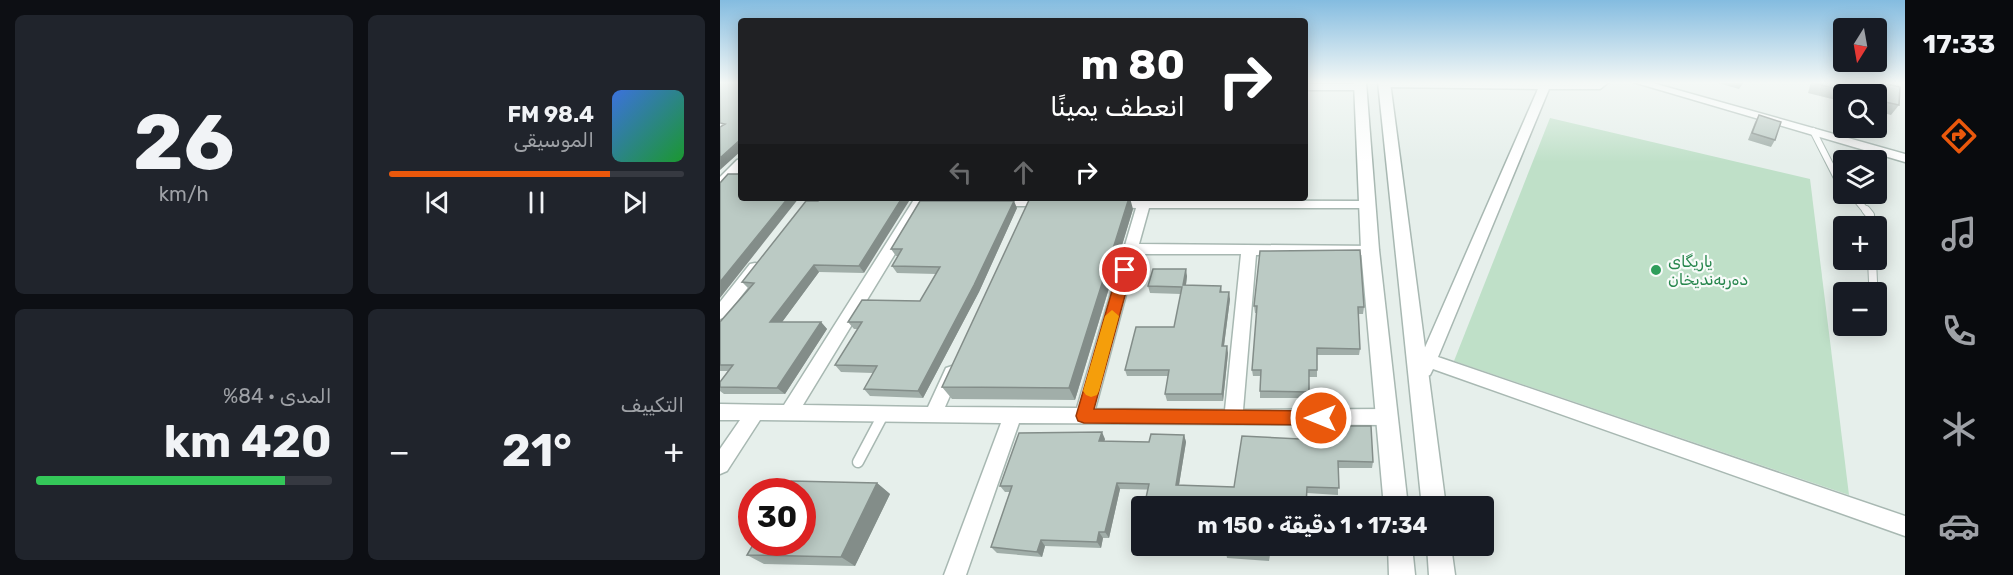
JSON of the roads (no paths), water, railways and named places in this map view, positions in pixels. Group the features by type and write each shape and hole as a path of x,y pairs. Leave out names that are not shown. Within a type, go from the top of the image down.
{"street":[{"path":"1362,109 1370,250 1395,496"},
{"path":"1387,109 1423,359"},
{"path":"1433,496 1420,381 1423,359 1534,109"},
{"path":"1734,109 1905,158"},
{"path":"1364,140 1390,140"},
{"path":"720,185 738,169"},
{"path":"789,412 924,201"},
{"path":"1084,416 1131,249 1155,201"},
{"path":"1098,203 1270,201 1367,205"},
{"path":"986,202 1027,207 1064,202"},
{"path":"1131,249 1370,250"},
{"path":"1233,418 1249,249"},
{"path":"720,313 761,260"},
{"path":"1423,359 1905,526"},
{"path":"933,414 957,361"},
{"path":"720,412 1233,418 1388,417"},
{"path":"720,465 756,412"},
{"path":"955,575 1013,415"},
{"path":"1401,556 1402,575"},
{"path":"1440,556 1442,575"}],"lane":[{"path":"1813,131 1833,170"},
{"path":"1861,204 1870,216"},
{"path":"1872,270 1873,282"},
{"path":"858,462 884,413"}],"place":[{"name":"یاریگاى ده‌ربه‌ندیخان","path":"1656,270"}]}
